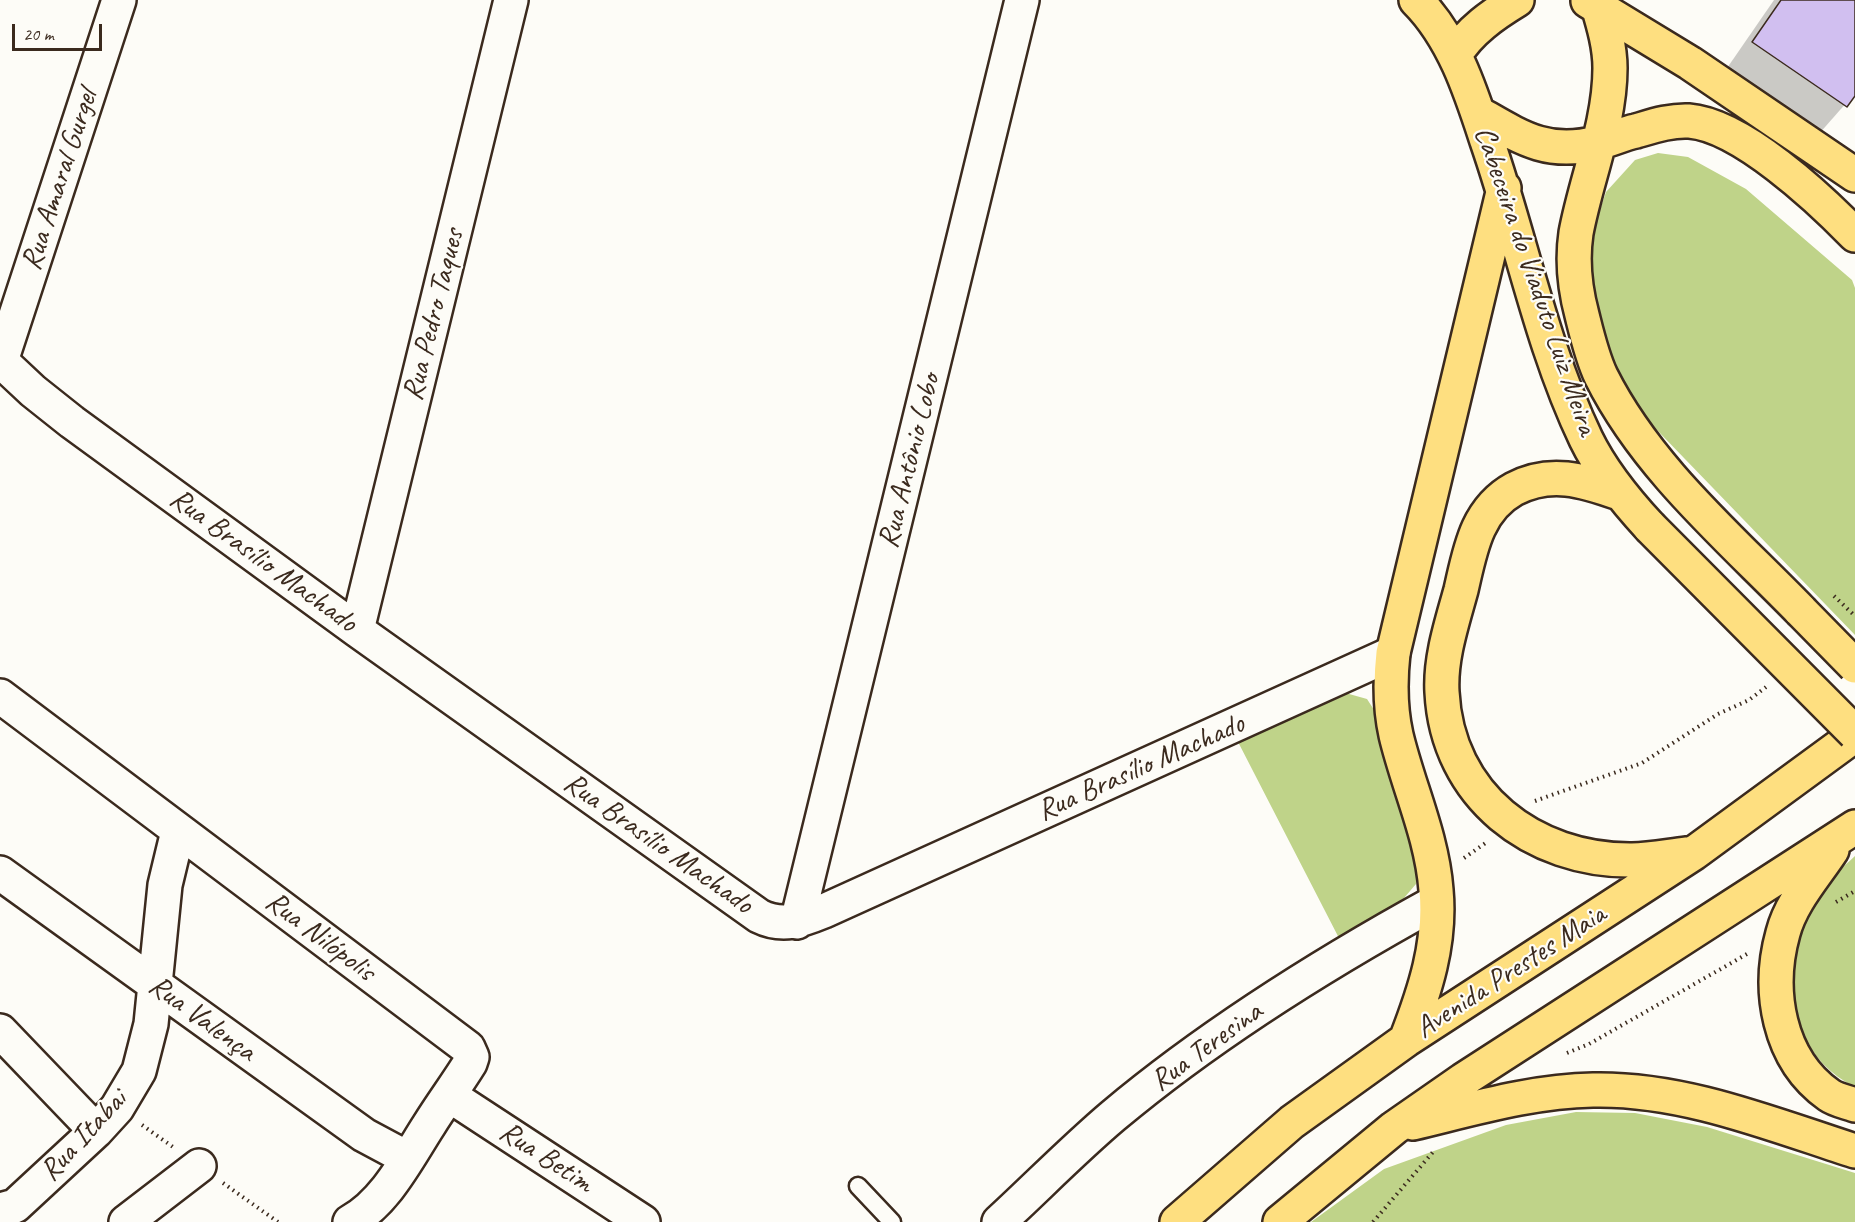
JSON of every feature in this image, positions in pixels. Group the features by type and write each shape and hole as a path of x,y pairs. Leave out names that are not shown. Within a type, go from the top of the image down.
{"highway":[{"name":"Cabeceira do Viaduto Luiz Meira","path":"1416,0 1455,55 1478,113 1504,188 1568,398 1587,441 1619,493 1650,527 1855,734"},
{"path":"1455,55 1463,42 1498,12 1517,0"},
{"name":"Cabeceira do Viaduto Luiz Meira","path":"1592,3 1609,48 1610,70 1598,143 1576,235 1574,260 1578,298 1600,374 1643,443 1681,488 1855,666"},
{"path":"1592,3 1690,63 1855,175"},
{"path":"1478,113 1528,142 1551,147 1570,148 1598,143 1667,123 1689,121 1713,126 1737,137 1822,201 1855,235"},
{"path":"1406,1040 1430,971 1435,942 1435,888 1396,734 1390,679 1393,653 1504,188"},
{"path":"1619,493 1584,480 1567,477 1550,478 1531,483 1501,498 1488,511 1475,535 1447,645 1442,692 1446,719 1462,765 1476,789 1508,822 1530,837 1574,852 1632,860 1694,853"},
{"name":"Avenida Prestes Maia","path":"1177,1222 1292,1122 1406,1040 1694,853 1855,734"},
{"path":"1848,833 1797,901 1783,932 1775,991 1780,1022 1788,1045 1807,1075 1831,1096 1855,1105"},
{"path":"1280,1222 1394,1128 1473,1074 1848,833"},
{"path":"1394,1128 1470,1109 1555,1092 1593,1090 1633,1092 1724,1110 1855,1151"}],"street":[{"name":"Rua Amaral Gurgel","path":"0,360 119,0"},
{"name":"Rua Pedro Taques","path":"357,630 511,0"},
{"name":"Rua Antônio Lobo","path":"797,922 1022,0"},
{"name":"Rua Brasílio Machado","path":"0,360 33,391 72,422 357,630 759,916 776,923 797,922 1393,653"},
{"name":"Rua Nilópolis","path":"0,696 468,1048 472,1057 470,1063 381,1197 363,1220"},
{"name":"Rua Itabai","path":"0,1210 15,1206 96,1131 117,1108 139,1071 146,1054 165,885 178,831"},
{"name":"Rua Valença","path":"0,873 363,1135 407,1158"},
{"name":"Rua Teresina","path":"999,1222 1112,1117 1174,1069 1435,888"},
{"path":"0,1031 96,1131"},
{"name":"Rua Betim","path":"448,1095 643,1222"},
{"path":"126,1222 199,1166"}],"lane":[{"path":"858,1186 892,1222"}],"path":[{"path":"1435,888 1453,865 1495,837 1519,808 1546,796 1642,763 1718,714 1749,700 1767,686"},
{"path":"1834,903 1855,891"},
{"path":"1560,1056 1589,1044 1783,932"},
{"path":"1373,1222 1470,1109"}],"green space":[{"path":"1658,153 1688,157 1746,189 1852,280 1855,288 1855,635 1627,399 1601,328 1585,254 1606,192 1635,160"},
{"path":"1342,692 1367,699 1378,716 1419,865 1416,884 1404,898 1341,942 1236,738"},
{"path":"1855,856 1855,1087 1838,1077 1823,1063 1801,1031 1790,993 1789,973 1793,940 1812,899 1823,884"},
{"path":"1576,1112 1635,1113 1707,1127 1855,1173 1855,1222 1311,1222 1384,1169 1506,1125"}],"building":[{"path":"1781,0 1855,0 1855,96 1847,107 1752,42"}]}
